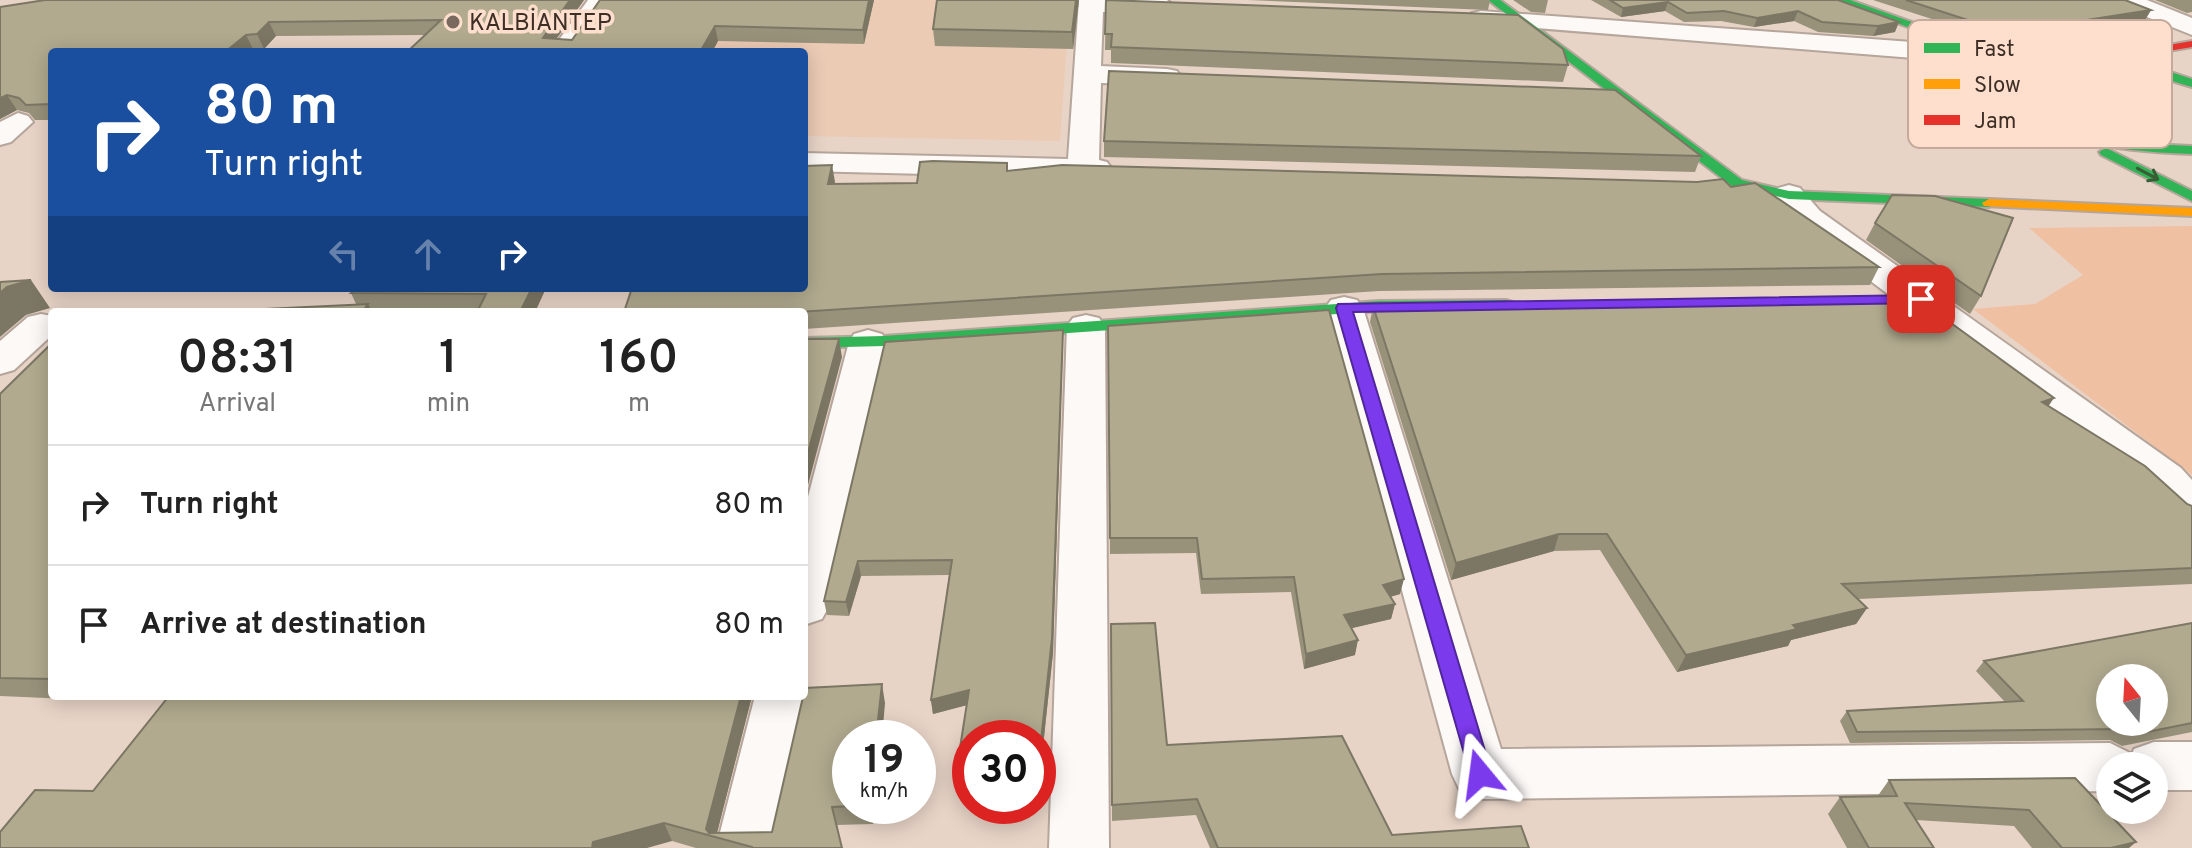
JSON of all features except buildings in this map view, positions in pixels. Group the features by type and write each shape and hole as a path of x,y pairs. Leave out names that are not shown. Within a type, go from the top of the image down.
{"street":[{"path":"566,48 600,0"},
{"path":"1493,0 1737,183"},
{"path":"1840,0 1908,24"},
{"path":"2126,0 2192,27"},
{"path":"1083,168 1092,2 1188,7"},
{"path":"1817,6 1908,44"},
{"path":"1645,8 1686,32"},
{"path":"2163,13 2192,8"},
{"path":"1460,18 1523,20 1908,50"},
{"path":"2172,47 2192,44"},
{"path":"1088,74 1199,78"},
{"path":"2172,77 2192,83"},
{"path":"1563,92 1622,95"},
{"path":"2098,148 2192,197"},
{"path":"2165,148 2192,150"},
{"path":"808,162 1130,170"},
{"path":"1691,185 1737,183 1789,195 2192,212"},
{"path":"1789,195 1808,218 1905,300 2165,479 2192,507"},
{"path":"808,343 868,342 1344,308 1531,305"},
{"path":"1344,308 1480,774 2096,767"},
{"path":"0,362 41,325"},
{"path":"1079,848 1086,326"},
{"path":"808,590 868,342"},
{"path":"746,848 781,700"},
{"path":"2168,766 2192,766"}],"shaded area":[{"path":"678,0 1070,0 1060,141 808,136 808,48 599,48"},
{"path":"2192,226 2192,475 1973,309 2035,304 2083,275 2029,228"}],"traffic: fast":[{"path":"1493,0 1737,183 1789,195 1989,203"},
{"path":"1840,0 1908,24"},
{"path":"2172,76 2192,83"},
{"path":"2150,148 2192,150"},
{"path":"2106,152 2192,197"},
{"path":"808,343 884,341 1379,306 1506,305"}],"traffic: slow":[{"path":"1989,203 2192,212"}],"traffic: jam":[{"path":"2172,47 2192,44"}],"place":[{"name":"KALBİANTEP","path":"453,22"}],"route":[{"path":"1480,774 1344,308 1921,299"}]}
